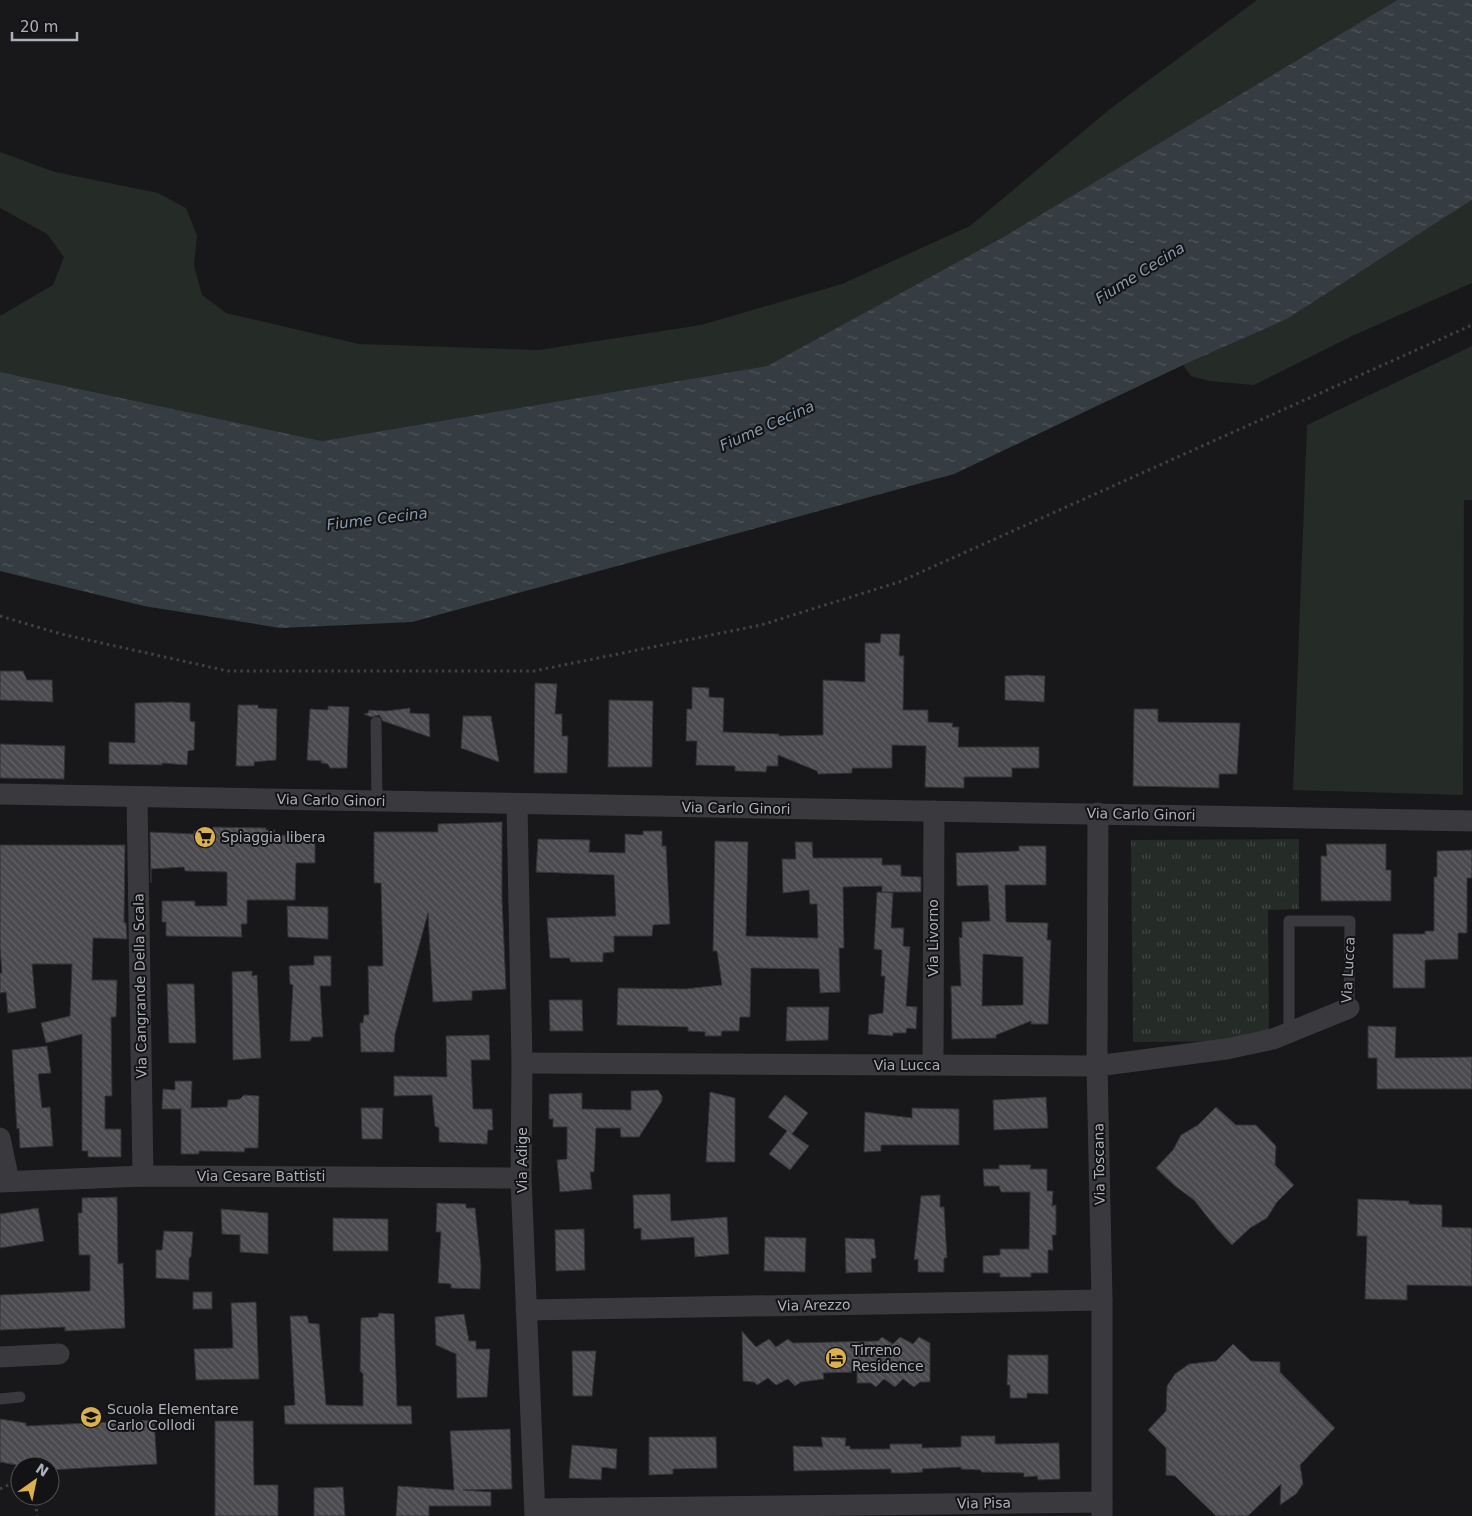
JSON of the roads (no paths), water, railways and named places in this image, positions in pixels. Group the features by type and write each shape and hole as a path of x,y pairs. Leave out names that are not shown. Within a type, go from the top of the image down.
{"street":[{"name":"Via Carlo Ginori","path":"0,794 1472,821"},
{"name":"Via Cangrande Della Scala","path":"137,797 143,1176"},
{"name":"Via Adige","path":"517,804 522,1063 521,1178 535,1512"},
{"name":"Via Livorno","path":"933,1065 934,811"},
{"name":"Via Toscana","path":"1098,813 1097,1066 1102,1300 1102,1509"},
{"name":"Via Lucca","path":"522,1063 1097,1066 1226,1049 1273,1039 1350,1008"},
{"path":"0,1138 4,1182"},
{"name":"Via Cesare Battisti","path":"4,1182 143,1176 521,1178"},
{"name":"Via Arezzo","path":"526,1310 1102,1300"},
{"path":"0,1357 60,1354"},
{"name":"Via Pisa","path":"535,1512 1102,1509"}],"lane":[{"path":"376,722 378,801"},
{"name":"Via Lucca","path":"1289,1033 1289,921 1350,921 1350,1008"},
{"path":"0,1399 20,1397"}],"water":[{"name":"Fiume Cecina","path":"1397,0 1472,0 1472,200 1287,319 1183,365 954,474 412,622 280,628 144,606 0,571 0,372 322,441 767,366 1007,235"}],"place":[{"name":"Spiaggia libera","path":"205,837"},
{"name":"Tirreno Residence","path":"836,1358"},
{"name":"Scuola Elementare Carlo Collodi","path":"91,1417"}]}
